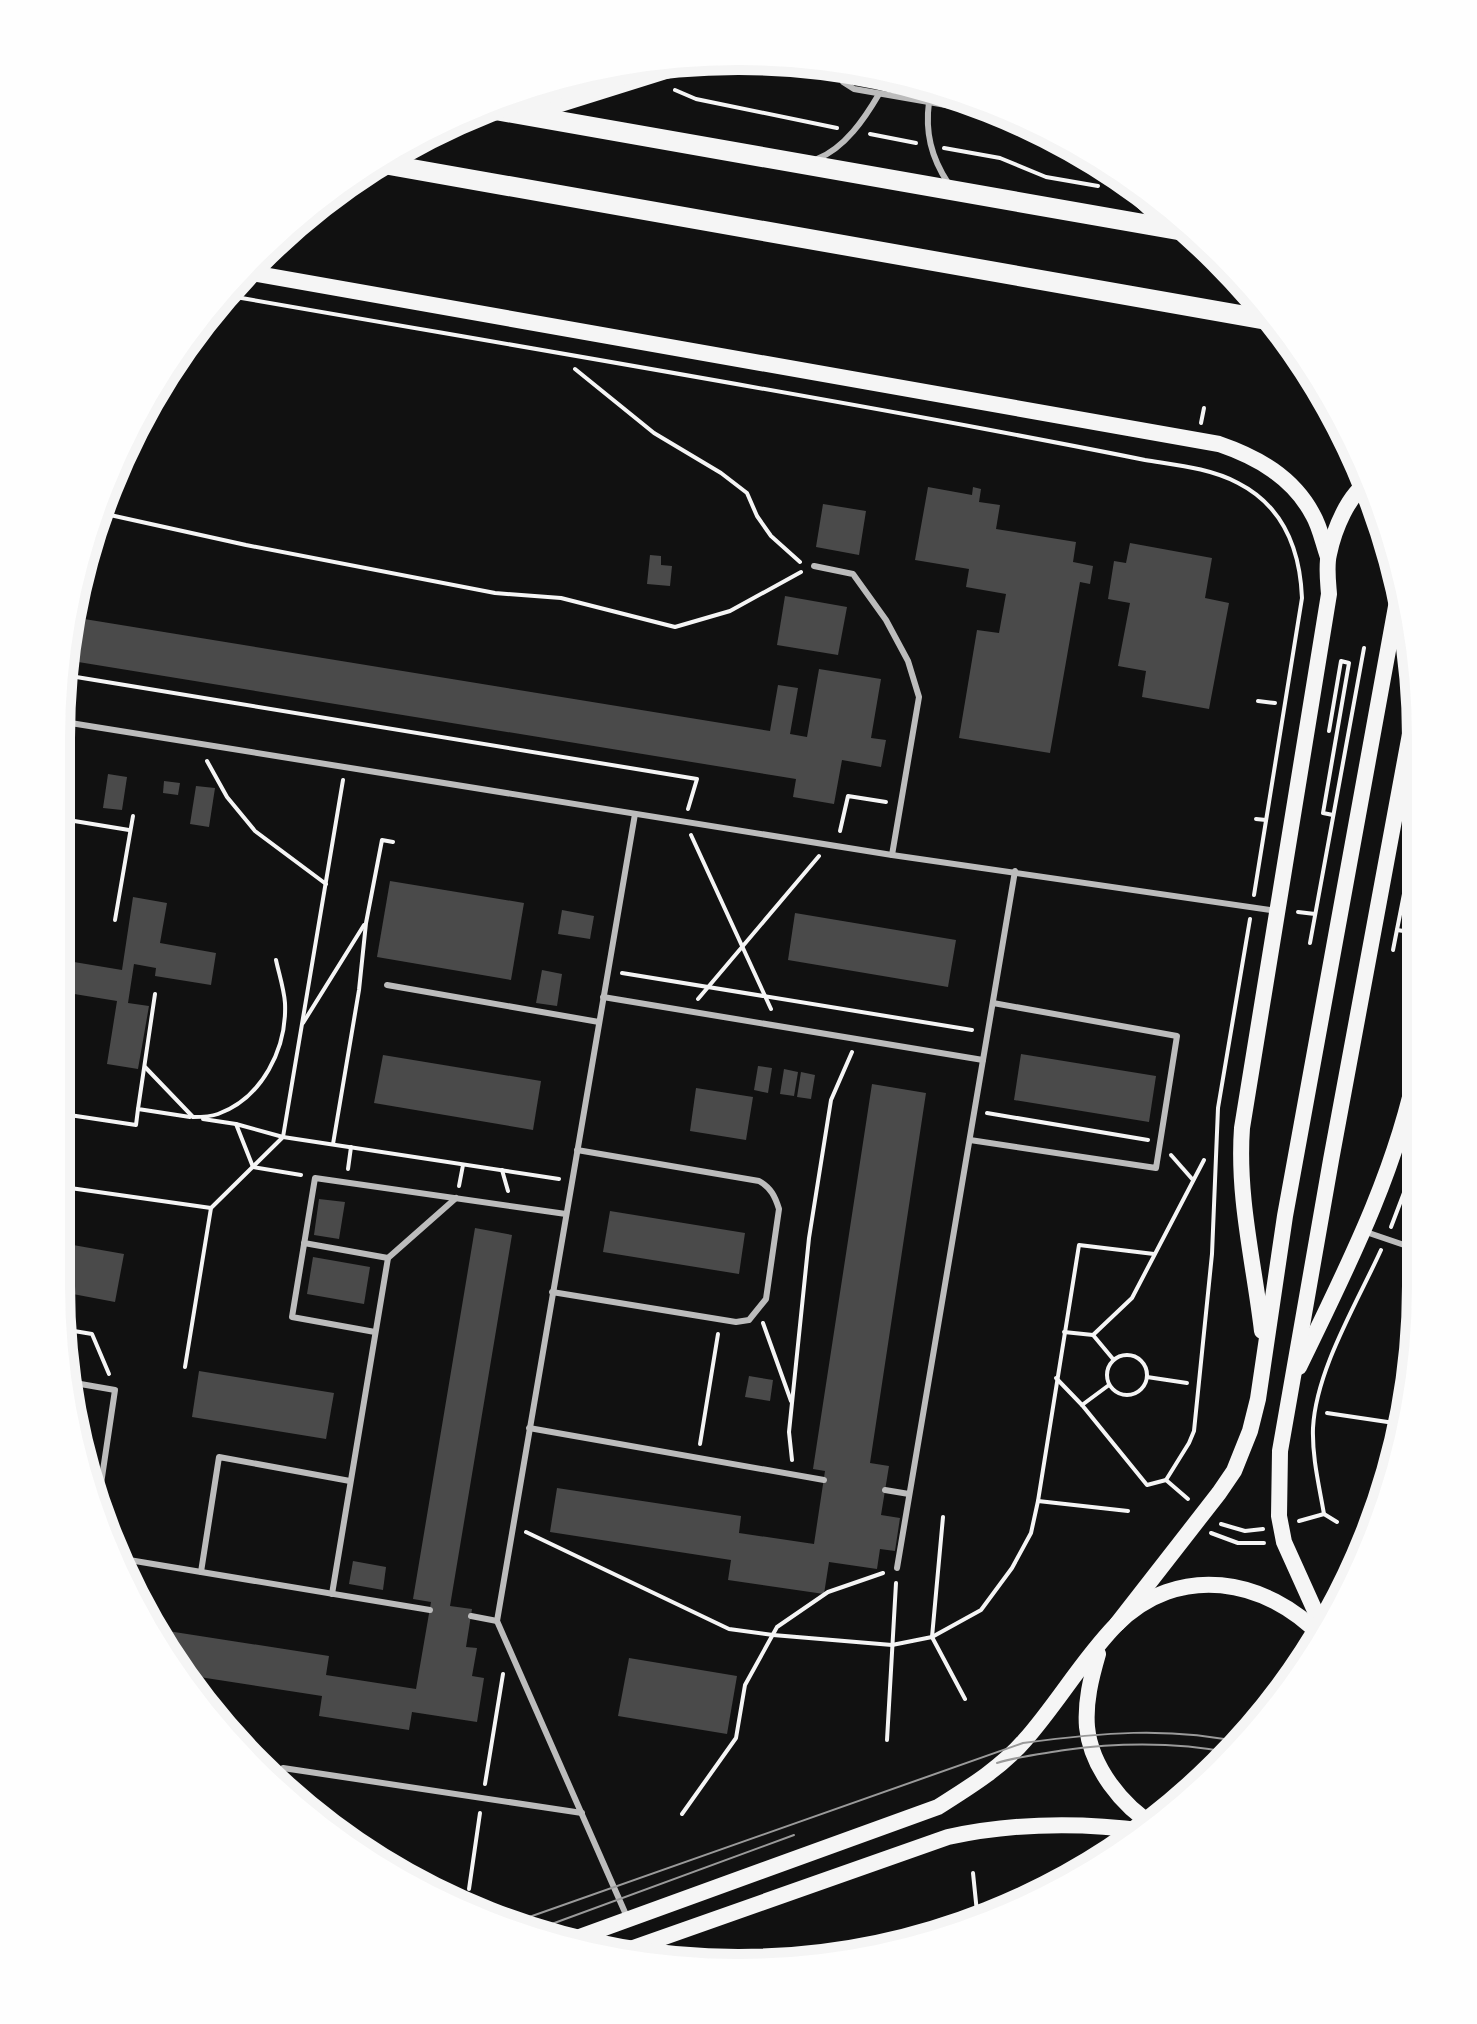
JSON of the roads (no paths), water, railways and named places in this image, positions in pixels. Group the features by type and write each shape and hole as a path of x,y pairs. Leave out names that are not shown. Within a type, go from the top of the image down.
{"main road":[{"path":"522,115 646,77"},
{"path":"506,112 1169,228"},
{"path":"394,166 1258,318"},
{"path":"258,274 1219,444 1247,453 1272,467 1313,514 1328,557 1329,594 1239,1160 1241,1197 1265,1353"},
{"path":"1328,557 1348,506 1359,491"},
{"path":"584,1935 938,1807 977,1783 1023,1743 1204,1514 1234,1471 1250,1431 1265,1353 1287,1201 1395,614"},
{"path":"1317,1619 1284,1542 1278,1487 1279,1463 1290,1386 1407,750"},
{"path":"1290,1386 1363,1231 1402,1133 1407,1111"},
{"path":"1117,1624 1150,1599 1173,1589 1221,1585 1249,1589 1282,1603 1313,1626"},
{"path":"1101,1645 1090,1682 1087,1727 1103,1774 1125,1804 1143,1817"},
{"path":"654,1948 948,1837 984,1830 1064,1825 1127,1829"}],"lane":[{"path":"843,79 854,89 959,107"},
{"path":"800,165 828,155 866,116 879,94"},
{"path":"929,102 926,127 931,145 941,173 955,192"},
{"path":"814,566 853,574 886,620 908,661 919,697 892,855"},
{"path":"70,723 892,855 1277,911"},
{"path":"628,1920 497,1621 635,814"},
{"path":"897,1568 1015,871"},
{"path":"387,985 599,1022"},
{"path":"603,997 983,1060"},
{"path":"970,1140 1156,1168 1177,1036 993,1003"},
{"path":"552,1292 736,1322 749,1320 766,1299 779,1209 776,1197 768,1187 759,1181 577,1150"},
{"path":"375,1332 292,1317 315,1178 566,1214"},
{"path":"332,1594 388,1258 456,1198"},
{"path":"1363,1231 1407,1246"},
{"path":"304,1243 388,1258"},
{"path":"78,1384 115,1390 101,1486"},
{"path":"529,1428 824,1480"},
{"path":"201,1572 219,1457 350,1481"},
{"path":"885,1490 909,1494"},
{"path":"130,1560 430,1610"},
{"path":"471,1616 497,1621"},
{"path":"283,1768 582,1813"}],"tram line":[{"path":"524,1919 1023,1743 1134,1733 1188,1734 1228,1740"},
{"path":"997,1763 1065,1750 1108,1746 1170,1745 1218,1751"},
{"path":"547,1926 794,1835"}]}
